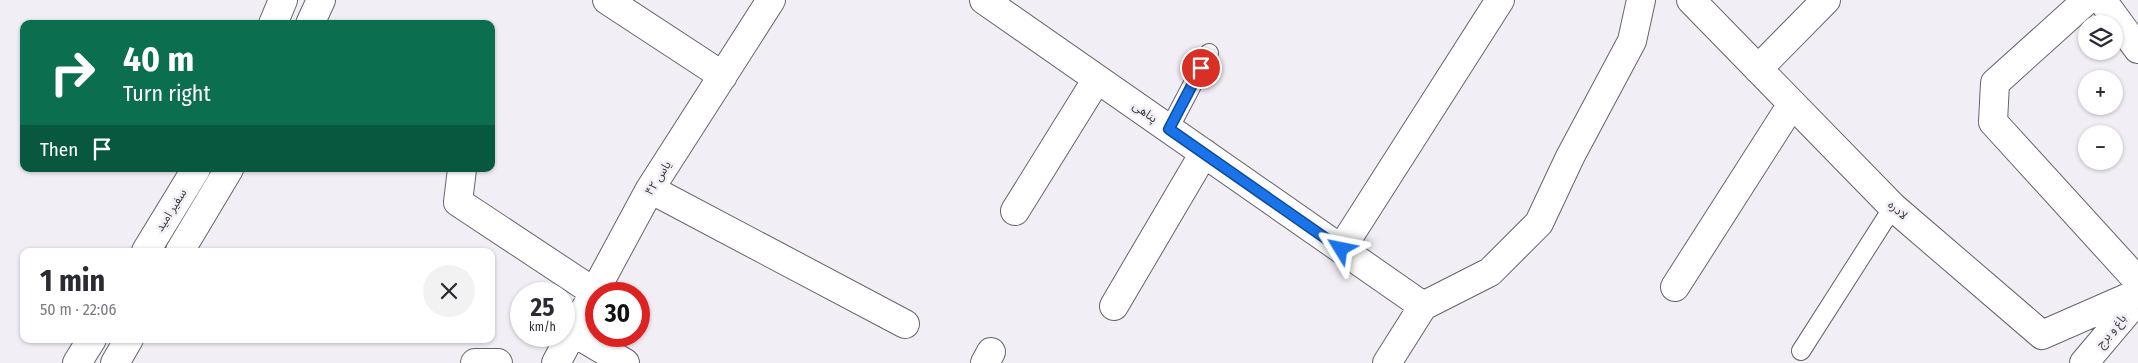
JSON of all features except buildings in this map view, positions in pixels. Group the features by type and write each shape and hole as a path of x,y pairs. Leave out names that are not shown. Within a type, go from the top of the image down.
{"street":[{"path":"275,20 283,0"},
{"path":"312,20 322,0"},
{"path":"607,0 723,76"},
{"name":"یاس ۴۲","path":"599,282 650,189 771,0"},
{"name":"پناهی","path":"984,0 1423,306"},
{"path":"1341,249 1500,0"},
{"path":"1387,363 1423,306 1490,272 1539,223 1570,157 1632,41 1641,0"},
{"name":"لادره","path":"1691,0 1893,207 2042,335 2138,293"},
{"path":"1758,69 1826,0"},
{"path":"2087,0 1996,84 1993,122 2138,281"},
{"path":"2102,0 2138,49"},
{"path":"1015,212 1097,79"},
{"path":"1675,287 1792,104"},
{"path":"1114,306 1204,153"},
{"name":"سفیر امید","path":"148,248 194,172"},
{"path":"182,248 227,172"},
{"path":"462,172 458,202 585,286"},
{"path":"650,189 905,324"},
{"name":"باغ و برج","path":"2084,363 2138,299"},
{"name":"یاس ۴۲","path":"575,328 585,309"},
{"path":"575,333 625,363"},
{"path":"77,363 90,343"},
{"path":"115,363 127,343"},
{"name":"یاس ۴۲","path":"556,363 565,347"},
{"path":"476,363 498,363"}],"lane":[{"path":"1169,129 1209,53"},
{"path":"1801,351 1893,207"}],"route":[{"path":"1201,68 1169,129 1341,249"}]}
